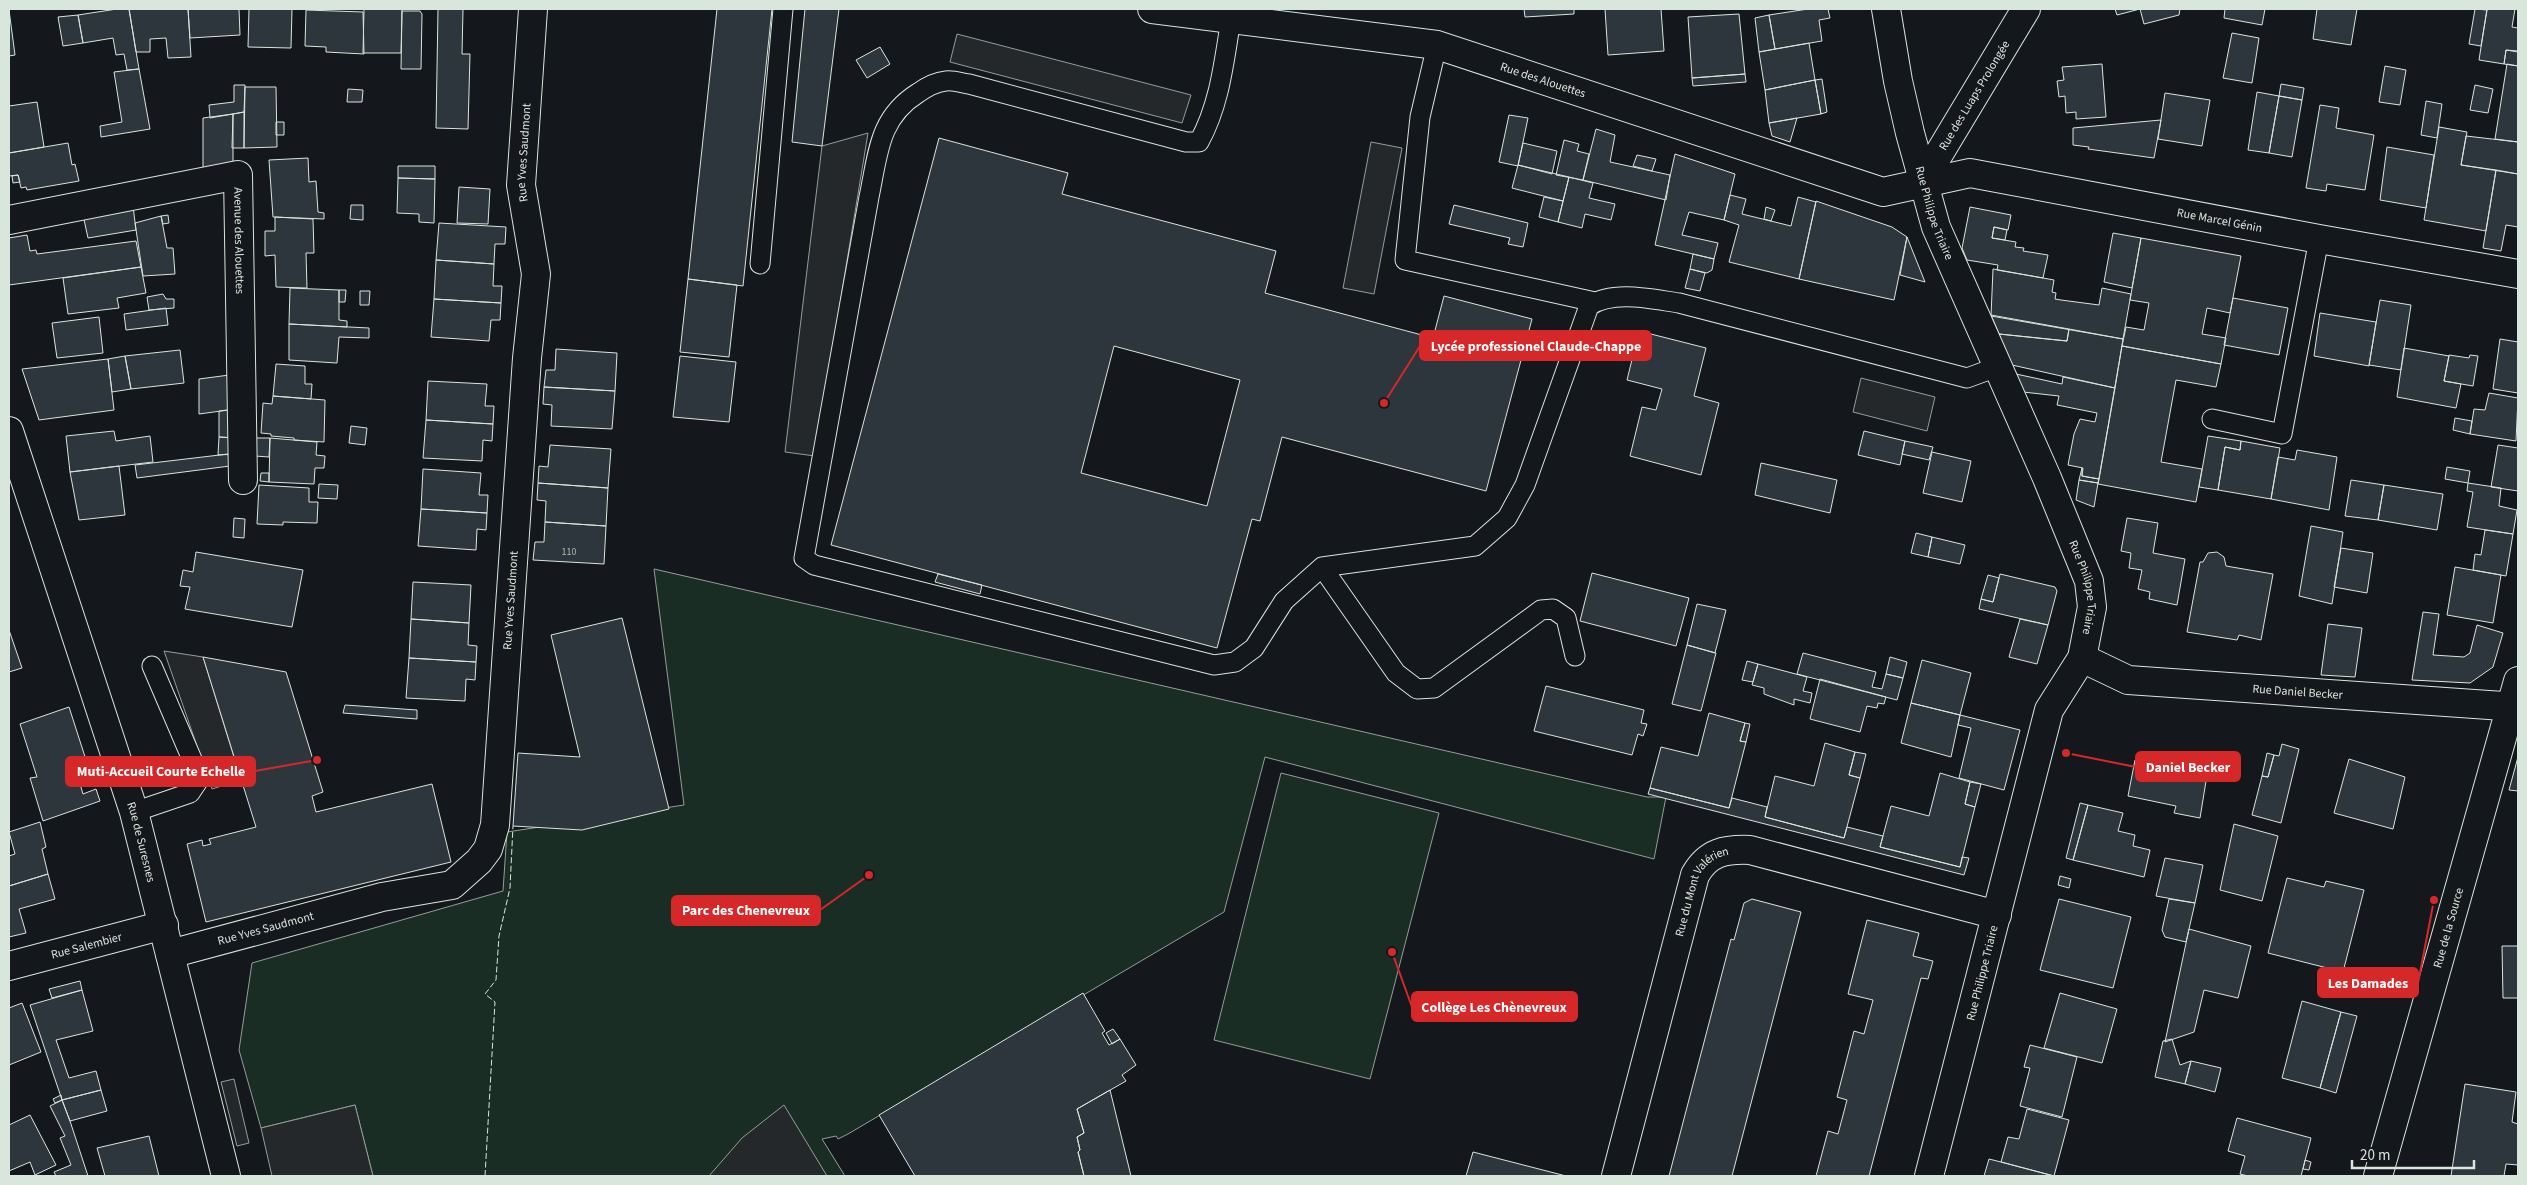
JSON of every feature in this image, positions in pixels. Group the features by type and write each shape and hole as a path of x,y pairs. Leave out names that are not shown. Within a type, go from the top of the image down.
{"street":[{"name":"Rue Yves Saudmont","path":"170,954 382,897 452,885 479,861 488,849 495,825 527,358 536,274 520,185 533,9"},
{"name":"Rue des Alouettes","path":"1152,9 1438,45 1883,192 1922,182"},
{"name":"Rue Philippe Triaire","path":"1886,9 1898,81 1922,182 1936,227 2048,478 2089,581 2092,607 2082,658 2049,710 1929,1176"},
{"name":"Rue des Luaps Prolongée","path":"1922,182 2026,9"},
{"name":"Rue Marcel Génin","path":"1922,182 1970,173 2318,239 2518,274"},
{"name":"Avenue des Alouettes","path":"9,220 238,174 243,480"},
{"name":"Rue de Suresnes","path":"9,431 134,812 226,1176"},
{"name":"Rue Daniel Becker","path":"2082,658 2128,680 2516,698"},
{"name":"Rue de la Source","path":"2378,1176 2516,698"},
{"name":"Rue du Mont Valérien","path":"1616,1176 1695,875 1702,863 1712,855 1730,850 1750,850 1997,914"},
{"name":"Rue Salembier","path":"9,966 164,925"}],"lane":[{"path":"760,264 784,9"},
{"path":"1231,19 1219,92 1206,128 1198,142 1186,142 969,84 946,80 925,88 896,109 887,125 880,144 804,558 814,565 1214,665 1235,662 1254,648 1284,601 1322,567 1475,546 1507,518 1525,485 1589,306 1601,298 1646,298 1679,303 1967,378 1997,367"},
{"path":"1438,45 1420,117 1405,260 1595,302"},
{"path":"2212,419 2282,434 2318,239"},
{"path":"1322,567 1396,672 1417,689 1434,688 1541,610 1553,609 1566,618 1575,656"},
{"path":"134,812 190,793 200,778 152,666"}],"green space":[{"path":"654,569 1647,797 1666,797 1654,859 1265,757 1224,912 848,1134 838,1139 836,1136 822,1139 845,1176 373,1176 355,1105 261,1128 239,1050 252,963 503,891 507,832 684,805"},
{"path":"1281,773 1439,813 1370,1079 1214,1040"}],"shaded area":[{"path":"957,34 1191,95 1182,123 950,62"},
{"path":"868,133 815,456 785,452 822,146"},
{"path":"1371,142 1402,148 1374,294 1343,288"},
{"path":"1861,378 1935,397 1927,431 1853,412"},
{"path":"164,651 203,657 241,780 212,789"},
{"path":"234,1079 249,1143 237,1146 221,1082"},
{"path":"355,1105 373,1176 272,1176 261,1128"},
{"path":"784,1105 827,1176 709,1176 742,1138"}],"building":[{"path":"129,9 139,69 127,70 124,54 116,55 113,38 83,43 78,15"},
{"path":"129,9 188,9 191,57 168,58 166,38 150,39 150,52 136,52"},
{"path":"188,9 239,9 240,35 190,38"},
{"path":"249,9 292,9 291,48 248,47"},
{"path":"364,9 402,9 401,53 363,53"},
{"path":"438,9 463,9 462,54 470,54 468,129 436,128"},
{"path":"717,9 772,9 743,286 688,279"},
{"path":"805,9 839,9 822,146 792,142"},
{"path":"1524,9 1574,9 1574,14 1525,17"},
{"path":"1605,9 1661,9 1664,51 1608,55"},
{"path":"1808,9 1828,9 1830,18 1819,20 1822,41 1775,49 1769,15"},
{"path":"2115,9 2140,9 2117,15"},
{"path":"2140,9 2180,9 2179,15 2144,24"},
{"path":"2225,9 2265,9 2262,25 2224,18"},
{"path":"2317,9 2357,9 2351,45 2313,39"},
{"path":"2475,9 2487,10 2481,46 2469,44"},
{"path":"2487,9 2515,9 2512,27 2518,28 2518,52 2506,50 2504,64 2479,60"},
{"path":"9,10 15,55 9,56"},
{"path":"306,10 363,12 364,54 326,52 326,47 305,46"},
{"path":"402,11 420,11 422,14 421,69 401,69"},
{"path":"1739,14 1745,74 1692,78 1688,17"},
{"path":"78,15 83,43 63,46 58,17"},
{"path":"1769,15 1775,49 1759,52 1755,18"},
{"path":"2232,33 2259,38 2252,83 2223,78"},
{"path":"1809,43 1815,80 1765,90 1759,52"},
{"path":"880,47 890,64 867,78 856,60"},
{"path":"2506,50 2518,51 2518,66 2504,64"},
{"path":"2102,64 2106,117 2076,119 2076,112 2066,113 2065,96 2059,97 2057,81 2064,80 2062,67"},
{"path":"2507,64 2518,66 2518,142 2495,139"},
{"path":"2385,66 2406,70 2400,105 2379,102"},
{"path":"139,69 150,129 101,137 100,126 122,122 114,72"},
{"path":"1745,74 1746,82 1693,86 1692,78"},
{"path":"1822,79 1827,112 1821,114 1815,80"},
{"path":"1815,80 1821,114 1769,123 1765,90"},
{"path":"2281,84 2304,88 2302,100 2279,96"},
{"path":"234,85 245,85 244,112 210,118 209,105 234,102"},
{"path":"2475,85 2493,89 2488,113 2470,110"},
{"path":"245,87 276,87 277,147 244,148"},
{"path":"348,89 363,90 362,102 347,102"},
{"path":"2257,92 2279,96 2269,153 2248,150"},
{"path":"2165,93 2210,100 2202,146 2158,139"},
{"path":"2279,96 2302,100 2292,157 2269,153"},
{"path":"2426,101 2442,104 2437,138 2421,135"},
{"path":"37,102 44,147 9,153 9,106"},
{"path":"2320,105 2339,108 2336,128 2374,135 2365,190 2327,184 2326,191 2306,188"},
{"path":"244,112 244,148 232,148 233,114"},
{"path":"233,114 233,164 203,170 203,118"},
{"path":"1509,115 1528,118 1518,166 1499,162"},
{"path":"1797,118 1790,142 1772,136 1769,123"},
{"path":"2161,120 2154,158 2088,149 2089,147 2073,145 2073,128"},
{"path":"276,122 284,122 284,135 276,135"},
{"path":"2439,127 2467,132 2461,165 2496,170 2486,231 2424,220"},
{"path":"1596,129 1615,135 1610,162 1670,175 1666,200 1583,180"},
{"path":"2466,136 2518,142 2518,174 2461,165"},
{"path":"939,138 1068,173 1062,194 1276,251 1265,293 1433,338 1444,296 1532,319 1486,491 1282,437 1260,521 1252,519 1217,648 831,545","holes":["1114,346 1240,380 1207,506 1081,473"]},
{"path":"1564,140 1579,144 1577,151 1589,154 1583,180 1556,175"},
{"path":"68,143 72,165 75,164 79,181 27,190 26,187 21,188 18,175 9,176 9,153"},
{"path":"1523,143 1557,151 1552,174 1518,165"},
{"path":"2387,147 2434,155 2426,208 2380,200"},
{"path":"1675,154 1735,174 1724,220 1689,212 1682,235 1718,243 1714,259 1655,245"},
{"path":"1637,155 1656,159 1652,171 1633,166"},
{"path":"308,158 309,182 316,181 318,212 324,213 324,219 273,217 269,160"},
{"path":"1518,165 1569,177 1563,201 1512,188"},
{"path":"398,166 435,166 435,179 398,178"},
{"path":"2496,170 2518,174 2518,227 2506,225 2501,251 2483,248"},
{"path":"18,175 20,182 13,183 12,176"},
{"path":"1569,177 1593,183 1589,198 1615,204 1611,220 1585,214 1582,228 1558,222"},
{"path":"398,178 435,179 434,223 419,222 419,214 397,213"},
{"path":"459,187 490,189 488,224 457,223"},
{"path":"1730,195 1746,199 1742,214 1791,226 1798,197 1816,202 1799,279 1729,262 1739,225 1724,220"},
{"path":"1544,197 1563,201 1558,222 1539,217"},
{"path":"1816,201 1892,227 1907,237 1894,300 1799,279"},
{"path":"351,205 363,205 363,220 350,219"},
{"path":"1454,205 1528,223 1523,247 1508,244 1510,238 1449,224"},
{"path":"133,206 136,230 88,238 83,215"},
{"path":"1766,207 1775,210 1771,221 1764,219"},
{"path":"1970,207 2011,215 2008,230 1994,227 1992,238 2016,242 2015,247 2024,248 2023,251 2048,255 2043,278 1997,270 1998,265 1967,260 1962,248"},
{"path":"168,215 169,223 163,224 161,216"},
{"path":"161,216 167,248 173,248 175,274 143,276 135,223"},
{"path":"275,217 313,219 314,253 306,253 307,288 276,287 275,255 265,256 265,231 275,231"},
{"path":"439,223 506,227 505,244 495,244 494,264 436,260"},
{"path":"1994,227 2007,230 2005,240 1992,238"},
{"path":"2113,233 2141,238 2132,288 2104,282"},
{"path":"27,235 30,251 36,250 37,254 136,241 141,267 9,285 9,238"},
{"path":"1907,237 1925,282 1900,275"},
{"path":"2141,238 2241,256 2230,313 2207,308 2202,334 2226,338 2221,364 2122,346 2126,327 2144,330 2149,303 2130,300"},
{"path":"1693,254 1714,259 1712,270 1707,273 1690,269"},
{"path":"436,260 494,264 493,286 502,286 501,303 434,299"},
{"path":"141,267 146,293 117,298 119,308 68,314 63,278"},
{"path":"1690,269 1705,273 1700,291 1685,288"},
{"path":"1993,269 2054,280 2052,292 2056,293 2055,299 2099,305 2102,288 2131,294 2123,339 1991,316"},
{"path":"688,279 737,285 729,357 680,352"},
{"path":"290,288 339,290 339,320 347,321 347,327 289,324"},
{"path":"339,290 346,290 345,302 339,302"},
{"path":"360,291 370,291 369,305 360,305"},
{"path":"163,294 166,299 174,299 174,308 149,310 147,297"},
{"path":"2233,298 2288,308 2279,355 2224,345"},
{"path":"434,299 501,303 500,320 491,320 489,341 431,337"},
{"path":"2380,300 2411,305 2401,370 2369,365"},
{"path":"166,308 168,325 126,330 124,314"},
{"path":"2320,313 2376,322 2369,366 2314,356"},
{"path":"1991,315 2069,329 2067,341 1999,334"},
{"path":"99,317 103,353 57,358 52,323"},
{"path":"289,324 369,328 369,338 339,337 337,363 289,360"},
{"path":"2069,329 2123,339 2115,388 2012,365 1999,334 2067,341"},
{"path":"1639,331 1706,348 1694,396 1719,403 1701,475 1630,456 1642,407 1656,410 1662,389 1627,380"},
{"path":"2500,339 2518,342 2518,393 2493,389"},
{"path":"2122,346 2221,364 2216,387 2176,380 2161,462 2202,469 2196,502 2098,484"},
{"path":"2404,348 2449,356 2444,381 2461,384 2456,408 2397,397"},
{"path":"556,349 617,353 615,391 544,387 546,370 555,370"},
{"path":"180,350 184,383 131,389 125,356"},
{"path":"2449,355 2469,358 2470,355 2478,356 2473,386 2444,381"},
{"path":"125,356 131,389 112,392 108,359"},
{"path":"680,356 736,362 729,422 673,417"},
{"path":"108,359 114,410 39,420 22,369"},
{"path":"276,364 305,366 305,384 312,384 311,399 273,396"},
{"path":"237,374 236,409 199,414 199,379"},
{"path":"2016,374 2062,384 2063,377 2115,388 2099,479 2082,476 2083,468 2068,465 2074,434 2080,419 2095,422 2097,413 2057,405 2059,396 2023,392"},
{"path":"428,381 487,384 485,406 494,406 493,424 426,420"},
{"path":"544,387 615,391 612,429 551,426 552,405 543,404"},
{"path":"2489,393 2518,398 2516,441 2470,434 2474,409 2485,410"},
{"path":"273,396 325,400 324,442 294,440 294,438 261,433 263,403 272,404"},
{"path":"236,409 236,438 219,437 219,411"},
{"path":"2455,418 2472,421 2470,434 2453,430"},
{"path":"426,420 493,424 492,441 483,440 482,461 423,458"},
{"path":"351,426 367,428 365,445 349,443"},
{"path":"114,431 116,441 150,436 153,462 70,472 66,436"},
{"path":"1864,431 1905,441 1900,465 1858,455"},
{"path":"2208,436 2241,441 2240,450 2225,447 2218,490 2199,487"},
{"path":"219,437 236,438 235,454 218,455"},
{"path":"255,438 270,438 269,457 255,456"},
{"path":"270,438 317,442 316,455 325,456 324,468 315,468 314,484 269,482"},
{"path":"1905,441 1933,447 1929,460 1902,454"},
{"path":"2241,441 2280,448 2271,499 2218,490 2225,447 2240,450"},
{"path":"550,445 611,449 608,488 538,483 539,466 548,467"},
{"path":"2498,445 2518,448 2518,491 2491,487"},
{"path":"2297,450 2337,457 2329,510 2271,499 2278,457 2295,460"},
{"path":"1932,452 1971,461 1962,502 1923,493"},
{"path":"228,454 230,466 137,478 135,465"},
{"path":"1761,463 1837,480 1830,513 1755,495"},
{"path":"119,466 125,515 79,520 70,472"},
{"path":"2447,467 2470,471 2468,483 2445,479"},
{"path":"2082,468 2082,476 2099,479 2098,483 2079,480"},
{"path":"423,469 481,473 479,495 488,495 487,513 421,509"},
{"path":"261,473 269,473 269,482 260,481"},
{"path":"2079,480 2098,483 2094,507 2076,500"},
{"path":"2351,480 2384,485 2378,520 2345,516"},
{"path":"538,483 608,488 606,526 545,522 546,501 537,500"},
{"path":"2468,483 2501,488 2499,506 2517,510 2513,534 2467,527 2473,492 2467,491"},
{"path":"319,484 338,485 337,499 318,498"},
{"path":"259,485 309,488 309,502 318,502 317,523 283,522 283,525 257,524"},
{"path":"2384,485 2443,494 2437,530 2378,520"},
{"path":"421,509 487,513 486,530 477,529 476,550 418,546"},
{"path":"234,518 245,519 244,538 233,537"},
{"path":"2127,518 2158,523 2153,553 2185,559 2177,605 2149,599 2150,592 2138,589 2142,570 2129,568 2131,553 2121,551"},
{"path":"545,522 606,526 604,564 533,560 535,542 544,542"},
{"path":"2311,526 2343,532 2332,604 2299,596"},
{"path":"2485,530 2513,534 2506,576 2473,570 2475,554 2481,555"},
{"path":"1916,533 1932,537 1928,557 1911,553"},
{"path":"1932,537 1965,545 1960,564 1928,557"},
{"path":"2341,548 2373,553 2367,593 2334,587"},
{"path":"196,552 303,570 292,627 185,609 190,587 180,586 183,570 193,572"},
{"path":"2217,552 2224,557 2226,566 2273,574 2261,640 2239,635 2237,640 2187,632 2200,562 2203,562 2208,553"},
{"path":"2455,567 2501,575 2493,623 2447,615"},
{"path":"1592,573 1689,598 1676,646 1580,621"},
{"path":"938,574 982,585 980,594 935,582"},
{"path":"2000,574 2055,587 2057,591 2048,625 1979,609 1981,599 1993,602"},
{"path":"1988,575 1999,578 1993,602 1981,599"},
{"path":"413,582 471,585 469,623 411,619"},
{"path":"1697,604 1726,610 1715,653 1687,645"},
{"path":"2423,612 2439,614 2433,655 2464,657 2470,653 2477,625 2503,633 2493,667 2470,683 2412,680"},
{"path":"622,618 669,809 582,830 513,826 518,753 580,757 551,635"},
{"path":"411,619 469,623 468,645 477,646 476,662 409,658"},
{"path":"2020,619 2048,625 2037,664 2009,657"},
{"path":"2328,624 2362,628 2355,677 2321,675"},
{"path":"9,630 22,668 9,672"},
{"path":"1687,645 1716,653 1701,711 1672,704"},
{"path":"1803,653 1876,672 1872,687 1882,689 1886,674 1903,678 1897,700 1797,674"},
{"path":"203,657 286,672 323,792 312,796 316,812 432,784 451,862 206,922 187,844 202,840 203,846 211,844 209,839 256,827"},
{"path":"1890,657 1907,662 1903,678 1886,674"},
{"path":"409,658 476,662 475,680 466,679 465,701 406,698"},
{"path":"1922,660 1971,673 1960,715 1911,703"},
{"path":"1747,661 1758,664 1753,682 1742,680"},
{"path":"1758,664 1807,677 1803,691 1812,693 1810,703 1794,699 1794,705 1764,694 1764,688 1752,685"},
{"path":"1820,679 1886,697 1884,704 1878,703 1877,708 1867,706 1860,732 1810,719"},
{"path":"1546,686 1644,710 1641,723 1647,724 1643,736 1638,734 1632,755 1534,731"},
{"path":"1911,703 1960,715 1951,757 1901,743"},
{"path":"345,705 417,710 417,719 343,713"},
{"path":"69,707 87,763 75,767 83,794 96,789 100,801 43,821 30,778 37,777 20,724"},
{"path":"1709,713 1745,723 1740,741 1746,742 1729,808 1650,788 1661,747 1698,756"},
{"path":"1960,715 2020,730 2004,790 1959,778 1971,728 1958,725"},
{"path":"1745,723 1750,724 1746,742 1740,741"},
{"path":"1825,743 1855,752 1849,775 1860,778 1844,838 1765,817 1775,776 1814,786"},
{"path":"2282,744 2299,749 2281,823 2252,815 2262,776 2268,777 2274,755 2279,756"},
{"path":"1855,752 1866,754 1860,778 1849,775"},
{"path":"2267,753 2274,755 2268,777 2262,776"},
{"path":"2518,757 2518,791 2509,790"},
{"path":"2349,759 2405,777 2393,829 2334,813"},
{"path":"2135,760 2207,775 2200,818 2174,813 2176,806 2128,796"},
{"path":"1940,773 1970,782 1965,804 1975,807 1960,867 1880,847 1891,806 1929,816"},
{"path":"1970,782 1981,784 1975,807 1965,804"},
{"path":"1650,788 1729,808 1732,798 1767,807 1765,817 1844,838 1847,827 1883,836 1880,847 1960,867 1962,857 1969,858 1964,875 1648,794"},
{"path":"2080,803 2088,805 2073,860 2066,858"},
{"path":"2088,805 2123,813 2118,831 2135,835 2133,846 2150,850 2144,877 2073,860"},
{"path":"40,822 46,847 42,849 48,874 9,886 9,856 15,854 9,832"},
{"path":"2234,824 2278,836 2262,901 2220,890"},
{"path":"2165,858 2203,865 2195,903 2156,896"},
{"path":"48,874 55,899 19,909 26,933 9,937 9,886"},
{"path":"2060,876 2071,879 2069,888 2058,885"},
{"path":"2287,878 2324,887 2326,881 2364,890 2343,972 2268,953"},
{"path":"1752,899 1801,912 1732,1176 1669,1176 1731,939 1734,940 1744,903"},
{"path":"2059,899 2131,917 2113,988 2040,970"},
{"path":"2169,899 2195,903 2186,942 2165,937 2162,930"},
{"path":"1867,920 1919,933 1913,956 1933,961 1928,979 1921,978 1869,1176 1816,1176 1828,1131 1838,1134 1847,1100 1837,1097 1854,1031 1864,1034 1873,1000 1848,994"},
{"path":"2189,929 2251,946 2238,998 2204,990 2194,1032 2165,1042"},
{"path":"2502,946 2518,946 2518,998 2503,998"},
{"path":"80,981 82,990 52,998 49,989"},
{"path":"82,990 93,1031 56,1040 69,1078 96,1071 101,1090 62,1100 30,1005"},
{"path":"1083,993 1105,1031 1102,1033 1109,1045 1120,1039 1136,1065 1122,1075 1126,1081 1077,1109 1084,1133 1077,1137 1080,1150 1078,1152 1084,1176 915,1176 879,1115"},
{"path":"2060,993 2117,1009 2102,1063 2044,1048"},
{"path":"2302,1001 2341,1012 2320,1088 2282,1078"},
{"path":"22,1003 41,1052 9,1065 9,1008"},
{"path":"2341,1012 2357,1016 2336,1093 2320,1088"},
{"path":"1113,1029 1120,1039 1112,1044 1106,1033"},
{"path":"2172,1039 2180,1065 2191,1061 2185,1084 2155,1077 2163,1041"},
{"path":"2030,1045 2077,1057 2062,1117 2020,1106 2030,1068 2024,1067"},
{"path":"2191,1061 2221,1068 2215,1092 2185,1084"},
{"path":"2465,1084 2516,1092 2512,1122 2518,1124 2518,1165 2506,1164 2504,1176 2451,1176"},
{"path":"101,1090 107,1111 70,1121 62,1100"},
{"path":"1110,1090 1131,1176 1084,1176 1078,1152 1080,1150 1077,1137 1084,1133 1077,1109"},
{"path":"61,1095 62,1100 55,1103 53,1099"},
{"path":"62,1100 88,1176 56,1176 54,1172 71,1165 60,1138 65,1136 50,1106"},
{"path":"2027,1109 2069,1120 2054,1176 2001,1162 2008,1137 2019,1139"},
{"path":"30,1115 56,1165 35,1175 30,1162 9,1171 9,1125"},
{"path":"2237,1118 2311,1138 2301,1176 2248,1176 2240,1174 2245,1156 2228,1151"},
{"path":"149,1136 159,1176 105,1176 97,1148"},
{"path":"1473,1152 1566,1176 1466,1176"},
{"path":"1989,1159 2001,1162 2054,1176 1984,1176"},
{"path":"2305,1160 2311,1162 2309,1170 2303,1169"}],"fence":[{"path":"485,1176 495,1002 485,994 496,980 499,936 510,888 513,826"}],"place":[{"name":"Lycée professionel Claude-Chappe","path":"1384,403"},
{"name":"Daniel Becker","path":"2066,753"},
{"name":"Muti-Accueil Courte Echelle","path":"317,760"},
{"name":"Parc des Chenevreux","path":"869,875"},
{"name":"Les Damades","path":"2434,900"},
{"name":"Collège Les Chènevreux","path":"1392,952"}]}
